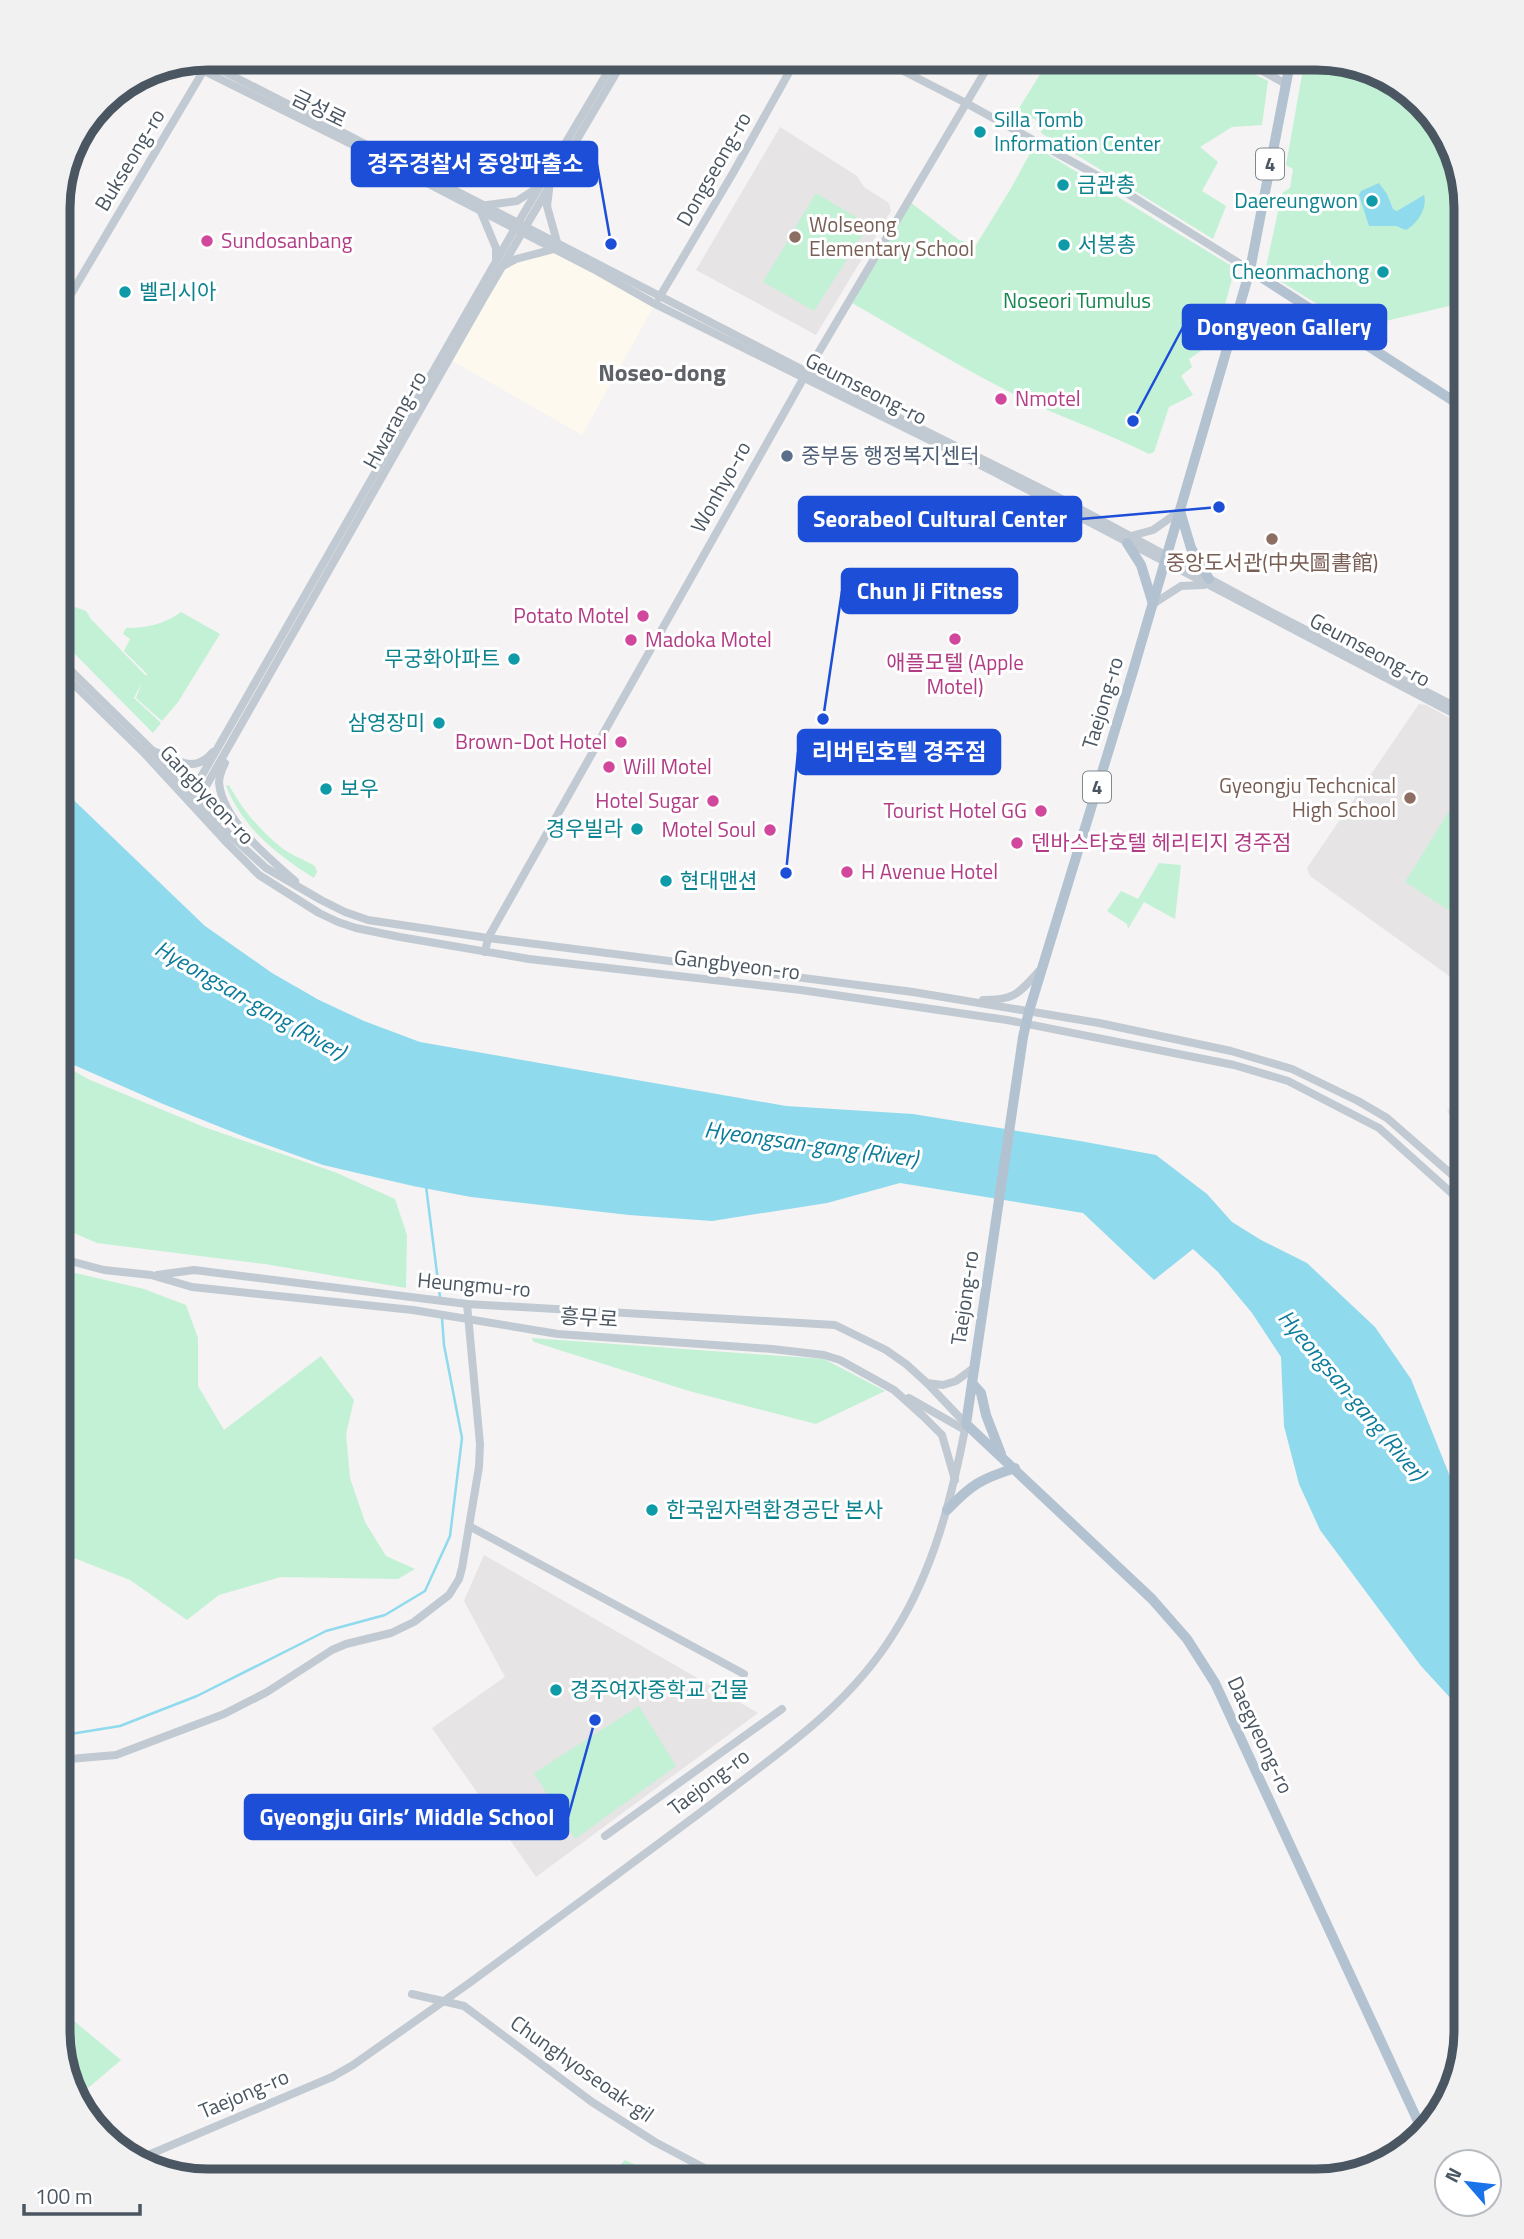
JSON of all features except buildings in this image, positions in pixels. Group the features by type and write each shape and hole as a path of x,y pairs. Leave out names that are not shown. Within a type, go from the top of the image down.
{"main road":[{"name":"Taejong-ro","path":"967,1427 1023,1037 1029,1011 1153,604 1250,270 1288,70"},
{"path":"1250,270 1454,402"},
{"path":"1180,511 1191,548 1208,582"},
{"path":"1129,539 1141,565 1153,604"},
{"path":"972,1383 981,1393 986,1415 1002,1456"},
{"name":"Daegyeong-ro","path":"967,1427 1002,1456 1152,1599 1187,1639 1215,1683 1418,2122"},
{"path":"947,1510 967,1489 1014,1468"}],"street":[{"name":"Bukseong-ro","path":"70,295 201,70"},
{"name":"금성로","path":"218,70 361,149"},
{"name":"금성로","path":"219,70 379,150"},
{"name":"Hwarang-ro","path":"193,801 236,734 313,592 610,70"},
{"name":"Hwarang-ro","path":"594,101 616,70"},
{"name":"Dongseong-ro","path":"658,300 790,70"},
{"path":"901,70 1109,182 1250,270"},
{"name":"Wonhyo-ro","path":"485,952 488,938 805,374 986,70"},
{"path":"1261,70 1286,84"},
{"name":"Geumseong-ro","path":"361,149 520,227 1454,707"},
{"name":"Geumseong-ro","path":"379,150 484,209"},
{"path":"548,180 547,205 555,245 498,265 496,247 484,209 517,201 548,180"},
{"path":"1129,539 1153,530 1180,511"},
{"path":"1153,604 1181,586 1208,582"},
{"name":"Hwarang-ro","path":"193,801 224,739 313,592"},
{"name":"Gangbyeon-ro","path":"70,670 152,750 228,844 259,875 315,910 356,928 529,959 801,990 1026,1024 1234,1065 1288,1081 1379,1128 1454,1195"},
{"name":"Gangbyeon-ro","path":"70,680 266,869 321,900 368,920 970,1001 1203,1044 1292,1069 1329,1086 1378,1112 1454,1176"},
{"name":"Geumseong-ro","path":"1423,693 1454,712"},
{"path":"236,734 235,744 219,781 226,806 253,843 304,890"},
{"path":"152,750 169,756 177,764 192,764 208,758 224,739"},
{"path":"315,910 321,900"},
{"path":"970,1001 1003,999 1018,994 1041,969"},
{"path":"1288,1081 1292,1069"},
{"path":"1413,1157 1421,1146"},
{"name":"Heungmu-ro","path":"70,1260 104,1270 151,1275 194,1270 467,1304 835,1325 886,1350 927,1382"},
{"name":"흥무로","path":"151,1275 192,1287 413,1310 558,1334 824,1355 839,1360 967,1427"},
{"path":"70,1758 116,1755 224,1714 267,1692 332,1650 391,1633 414,1622 449,1595 462,1568 479,1467 480,1444 467,1304"},
{"path":"927,1382 943,1385 956,1381 975,1367"},
{"path":"927,1382 967,1427"},
{"name":"흥무로","path":"894,1390 942,1436 955,1480"},
{"name":"Taejong-ro","path":"148,2155 332,2077 353,2065 615,1876 820,1721 848,1693 882,1652 906,1613 928,1566 947,1510 967,1427"},
{"path":"469,1526 744,1674"},
{"path":"605,1836 782,1709"},
{"name":"Chunghyoseoak-gil","path":"412,1994 464,2006 592,2102 655,2143 706,2169"}],"shaded area":[{"name":"Wolseong Elementary School","path":"780,127 857,176 864,187 889,203 891,211 816,335 696,270"},
{"path":"554,249 655,304 582,435 449,359 501,268"},
{"name":"Gyeongju Techcnical High School","path":"1419,704 1454,720 1454,979 1310,876 1307,868"},
{"path":"1454,1100 1454,1119 1447,1112"},
{"path":"484,1555 758,1713 536,1877 432,1728 505,1677 464,1601"}],"green space":[{"path":"1043,70 1246,70 1268,81 1262,125 1232,127 1200,147 1218,162 1202,191 1226,206 1213,239 1041,133 1043,124 1018,110"},
{"name":"Daereungwon","path":"1303,70 1325,70 1351,75 1369,81 1400,99 1425,124 1435,139 1449,173 1454,208 1454,305 1356,328 1272,276 1266,267 1282,193 1290,188 1293,169 1286,165"},
{"name":"Noseori Tumulus","path":"1034,146 1235,268 1213,349 1204,349 1189,359 1192,367 1181,376 1193,395 1169,407 1154,452 1149,454 996,385 852,303 910,202 959,240 976,245"},
{"path":"816,193 869,225 814,311 763,282 790,237 793,238 796,234 793,231"},
{"path":"70,605 86,611 146,676 124,651 130,639 123,634 126,628 155,624 181,612 220,634 178,702 162,721 136,698 142,682 134,698 161,723 153,733 70,649"},
{"path":"229,785 246,811 267,835 286,851 315,866 317,872 314,878 262,839 233,801 226,786"},
{"path":"1454,803 1454,913 1405,882"},
{"path":"1159,863 1181,865 1175,919 1144,902 1128,929 1127,924 1107,911 1121,891 1138,899"},
{"path":"70,1069 90,1080 204,1127 337,1173 395,1199 407,1235 406,1288 265,1264 97,1243 70,1231"},
{"path":"70,1272 144,1289 186,1305 198,1338 198,1386 224,1430 321,1356 354,1400 346,1434 350,1478 365,1522 386,1556 415,1569 398,1579 281,1577 219,1595 187,1620 130,1580 74,1558 70,1564"},
{"path":"531,1338 824,1359 885,1391 816,1424 689,1391 534,1342"},
{"path":"639,1706 676,1766 575,1839 534,1773"},
{"path":"74,2021 121,2060 88,2088 79,2078 75,2066 70,2024"},
{"path":"625,2160 644,2169 616,2169"}],"water":[{"path":"1379,183 1393,209 1397,211 1424,195 1421,215 1406,230 1396,226 1369,226 1359,195 1361,191"},
{"name":"Hyeongsan-gang (River)","path":"70,797 205,926 272,973 319,1000 364,1021 420,1042 786,1106 913,1114 1156,1155 1207,1194 1232,1222 1307,1263 1375,1327 1411,1379 1454,1486 1454,1702 1421,1666 1320,1530 1299,1484 1284,1426 1281,1357 1252,1313 1218,1272 1193,1249 1154,1280 1083,1213 900,1183 827,1203 712,1221 629,1215 471,1197 323,1165 163,1104 70,1063"}],"waterway":[{"path":"426,1186 440,1297"},
{"path":"70,1734 120,1726 197,1696 326,1631 385,1615 425,1591 450,1536 462,1438 444,1345 442,1318"}],"place":[{"name":"Silla Tomb Information Center","path":"980,132"},
{"name":"금관총","path":"1063,185"},
{"name":"Daereungwon","path":"1372,201"},
{"name":"Wolseong Elementary School","path":"795,237"},
{"name":"Sundosanbang","path":"207,241"},
{"name":"경주경찰서 중앙파출소","path":"611,244"},
{"name":"서봉총","path":"1064,245"},
{"name":"Cheonmachong","path":"1383,272"},
{"name":"벨리시아","path":"125,292"},
{"name":"Nmotel","path":"1001,399"},
{"name":"Dongyeon Gallery","path":"1133,421"},
{"name":"중부동 행정복지센터","path":"787,456"},
{"name":"Seorabeol Cultural Center","path":"1219,507"},
{"name":"중앙도서관(中央圖書館)","path":"1272,539"},
{"name":"Potato Motel","path":"643,616"},
{"name":"애플모텔 (Apple Motel)","path":"955,639"},
{"name":"Madoka Motel","path":"631,640"},
{"name":"무궁화아파트","path":"514,659"},
{"name":"Chun Ji Fitness","path":"823,719"},
{"name":"삼영장미","path":"439,723"},
{"name":"Brown-Dot Hotel","path":"621,742"},
{"name":"Will Motel","path":"609,767"},
{"name":"보우","path":"326,789"},
{"name":"Gyeongju Techcnical High School","path":"1410,798"},
{"name":"Hotel Sugar","path":"713,801"},
{"name":"Tourist Hotel GG","path":"1041,811"},
{"name":"경우빌라","path":"637,829"},
{"name":"Motel Soul","path":"770,830"},
{"name":"덴바스타호텔 헤리티지 경주점","path":"1017,843"},
{"name":"H Avenue Hotel","path":"847,872"},
{"name":"리버틴호텔 경주점","path":"786,873"},
{"name":"현대맨션","path":"666,881"},
{"name":"한국원자력환경공단 본사","path":"652,1510"},
{"name":"경주여자중학교 건물","path":"556,1690"},
{"name":"Gyeongju Girls’ Middle School","path":"595,1720"}],"district":[{"name":"Noseo-dong","path":"662,373"}]}
